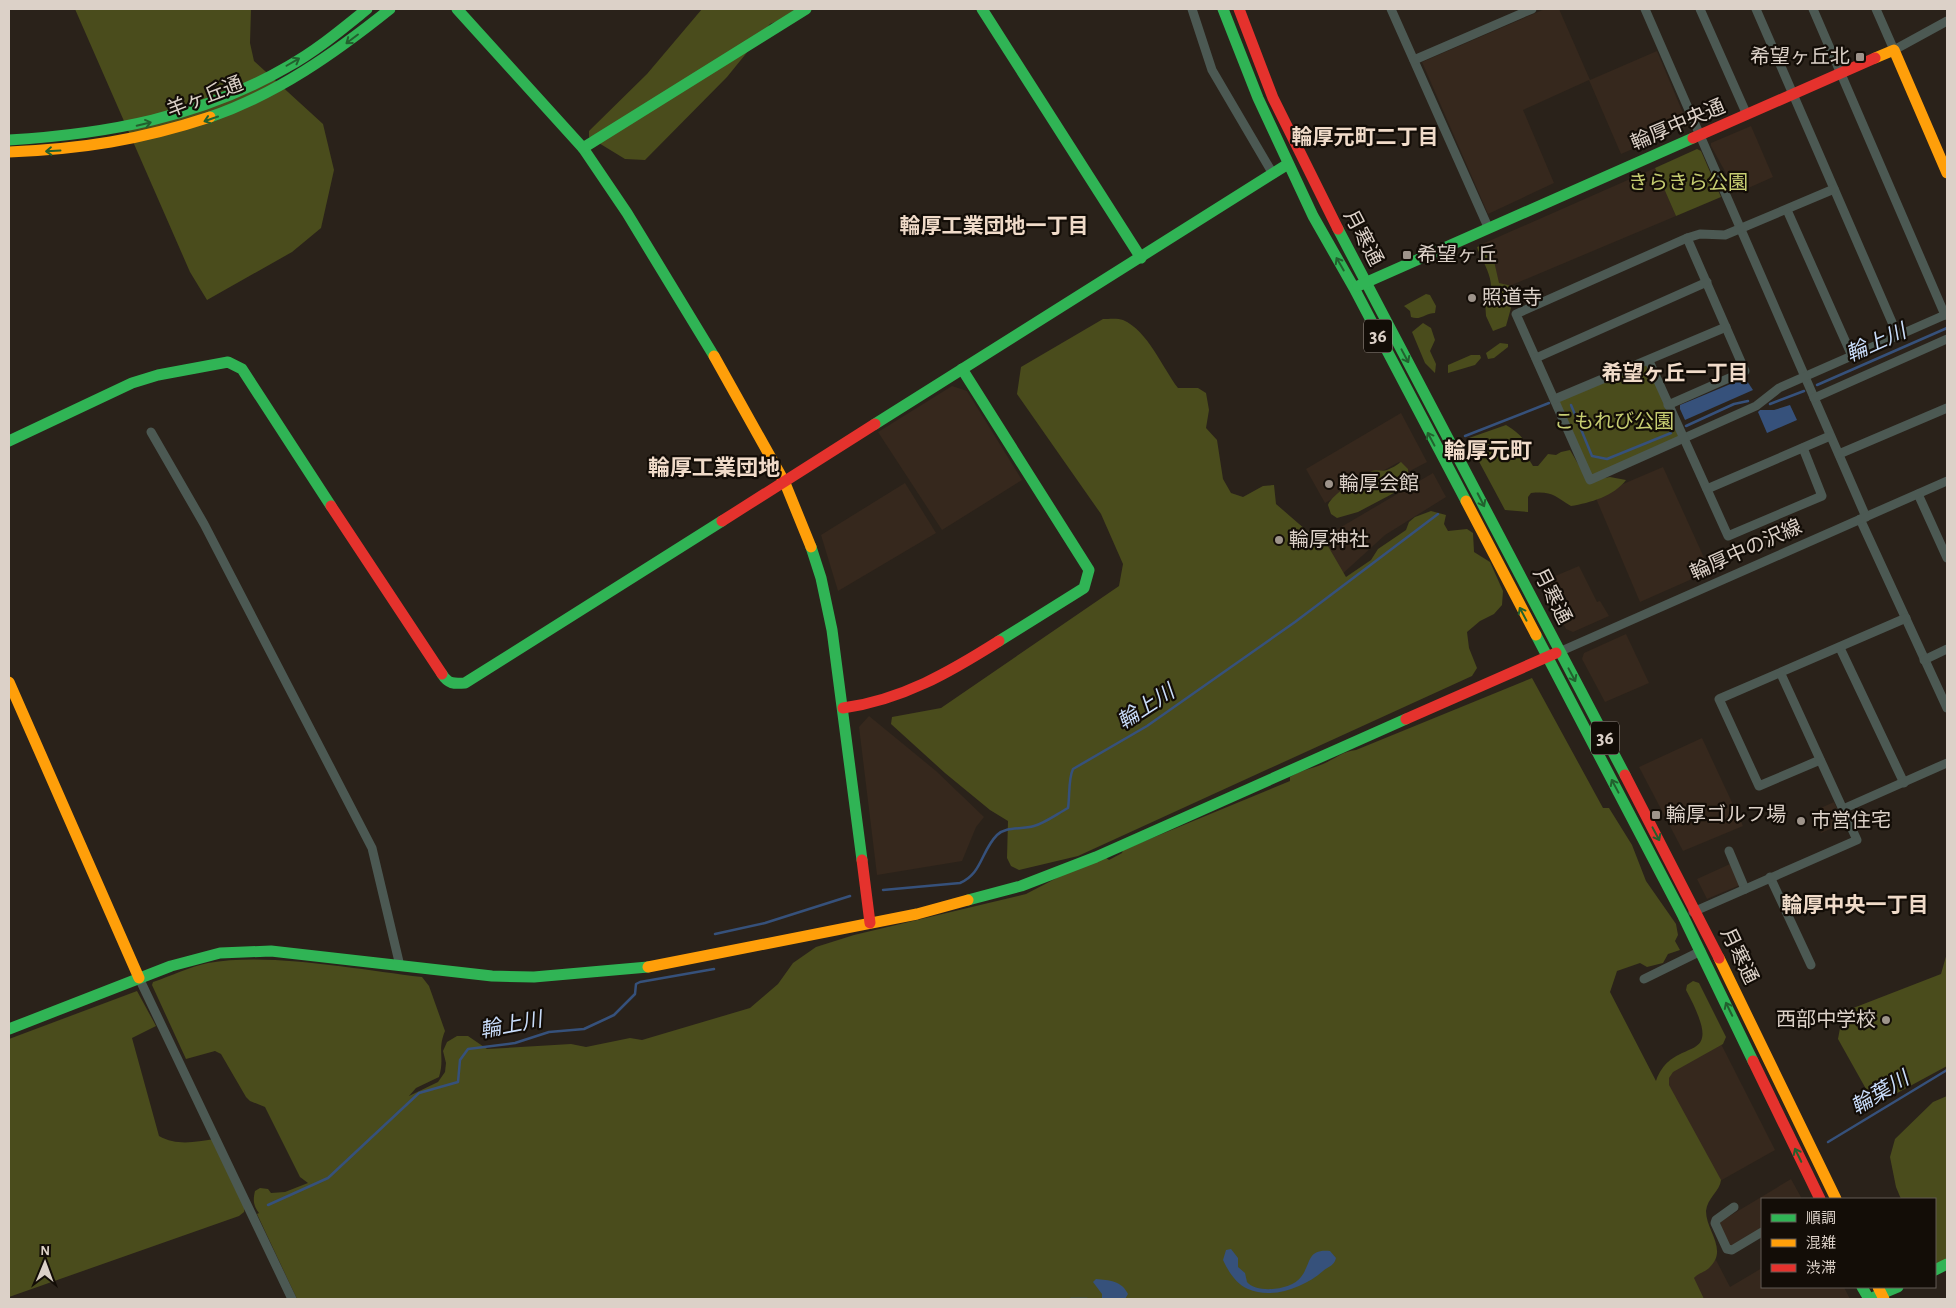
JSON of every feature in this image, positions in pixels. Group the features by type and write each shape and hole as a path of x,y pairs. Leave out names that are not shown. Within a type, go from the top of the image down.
{"main road":[{"name":"羊ヶ丘通","path":"9,140 76,137 180,116 238,93 287,66 331,38 367,9"},
{"name":"羊ヶ丘通","path":"9,152 75,150 116,145 179,129 227,113 316,66 390,9"},
{"path":"457,9 583,148 627,212 672,285 762,438 785,483 805,530 821,578 832,630 870,923"},
{"path":"583,148 806,9"},
{"path":"982,9 1141,258"},
{"name":"月寒通","path":"1223,9 1237,13"},
{"name":"月寒通","path":"1237,13 1288,164 1313,216 1354,288 1683,916 1818,1198"},
{"name":"月寒通","path":"1237,13 1277,109 1314,184 1696,910 1836,1198"},
{"path":"1894,50 1947,173"},
{"name":"輪厚中央通","path":"1354,288 1488,227 1894,50"},
{"path":"9,441 132,383 158,375 228,362 234,364 242,369 446,681 455,684 465,683 785,483 1288,164"},
{"path":"842,708 871,706 912,692 939,678 1084,588 1088,580 1089,570 962,369"},
{"path":"9,1029 171,966 220,953 271,951 454,972 534,977 631,970 702,958 916,914 1021,886 1096,857 1559,652"},
{"path":"9,682 139,978"},
{"path":"1863,1288 1869,1299 1895,1288"}],"street":[{"path":"1192,9 1212,70 1273,174"},
{"path":"1414,60 1532,9"},
{"path":"1645,9 1839,454 1863,518 1924,660 1947,708"},
{"path":"1700,9 1747,115"},
{"path":"1756,9 1898,336"},
{"path":"1813,9 1946,315 1779,388 1756,406 1590,480 1516,314 1687,238 1700,234 1725,235 1834,189"},
{"path":"1876,9 1894,50 1947,22"},
{"path":"1395,10 1414,60 1488,227"},
{"path":"1787,210 1852,356"},
{"path":"1668,405 1745,371 1687,238"},
{"path":"1536,358 1707,282"},
{"path":"1555,399 1726,327"},
{"path":"1814,398 1947,339"},
{"path":"1649,361 1728,536 1822,496 1803,448"},
{"path":"1839,454 1947,408"},
{"path":"151,432 204,524 372,848 400,966"},
{"path":"1707,490 1830,436"},
{"name":"輪厚中の沢線","path":"1559,652 1947,481"},
{"path":"1918,494 1947,558"},
{"path":"1820,760 1759,786 1719,699 1781,674 1906,618"},
{"path":"1840,648 1904,783"},
{"path":"1924,660 1947,649"},
{"path":"1683,916 1857,840 1781,674"},
{"path":"1843,809 1947,763"},
{"path":"1729,851 1745,889"},
{"path":"1770,877 1811,966"},
{"path":"1644,979 1700,951"},
{"path":"139,978 292,1299"},
{"path":"1734,1207 1716,1220 1715,1224 1727,1249 1732,1250 1761,1233"}],"shaded area":[{"path":"1545,9 1559,9 1590,80 1657,51 1688,125 1621,154 1589,80 1523,110 1554,183 1488,214 1422,62"},
{"path":"1751,126 1773,177 1737,193 1711,143"},
{"path":"1655,168 1676,216 1500,290 1480,245"},
{"path":"952,386 967,391 1022,480 942,530 878,432"},
{"path":"1401,413 1427,462 1406,473 1399,462 1325,503 1306,469"},
{"path":"1663,467 1710,571 1640,602 1595,496"},
{"path":"1433,473 1446,497 1385,535 1340,576 1319,540"},
{"path":"905,483 936,533 838,591 821,535"},
{"path":"1579,566 1597,602 1600,601 1609,616 1573,632 1566,629 1541,582"},
{"path":"1626,634 1649,683 1605,702 1582,659 1584,653"},
{"path":"869,716 936,771 984,817 976,827 962,861 877,875 859,727"},
{"path":"1702,738 1743,826 1683,851 1639,767"},
{"path":"1834,802 1844,823 1821,833 1812,812"},
{"path":"1730,864 1740,885 1707,899 1697,879"},
{"path":"1720,1042 1775,1150 1720,1181 1659,1075"},
{"path":"1791,1179 1801,1198 1761,1198 1761,1230 1730,1248 1718,1223"},
{"path":"1716,1260 1730,1287 1761,1269 1761,1288 1844,1288 1850,1299 1701,1299 1686,1275"}],"green space":[{"path":"75,9 251,9 250,43 254,61 323,124 334,170 321,228 292,252 207,300 190,272"},
{"path":"702,9 808,9 770,24 727,77 645,160 625,159 589,137 589,131 647,74"},
{"name":"きらきら公園","path":"1697,149 1701,151 1721,197 1676,216 1655,168"},
{"path":"1483,245 1494,261 1499,283 1512,286 1504,292 1511,308 1506,326 1493,331 1486,316 1485,301 1491,289 1491,283 1477,247"},
{"path":"1426,294 1430,295 1436,306 1435,313 1417,318 1411,317 1410,311 1404,306"},
{"path":"1103,319 1123,320 1140,332 1178,388 1198,388 1206,393 1209,410 1206,428 1217,440 1223,479 1231,493 1243,497 1263,486 1274,485 1276,504 1306,530 1325,541 1346,577 1371,560 1378,549 1406,530 1409,522 1415,517 1431,511 1446,515 1444,524 1448,531 1467,529 1473,533 1474,552 1490,562 1503,591 1502,605 1494,614 1480,621 1467,632 1469,648 1477,668 1472,676 1078,856 1019,870 1011,866 1007,858 1008,821 990,810 945,773 891,724 892,717 941,708 1119,586 1123,564 1101,514 1017,394 1021,367"},
{"path":"1423,323 1431,328 1435,340 1430,351 1436,364 1435,373 1425,363 1412,332"},
{"path":"1500,343 1508,344 1508,347 1494,358 1488,359 1486,353"},
{"path":"1471,355 1480,355 1481,358 1475,365 1448,373 1448,365"},
{"name":"こもれび公園","path":"1649,361 1685,439 1590,480 1555,399"},
{"path":"1506,425 1523,438 1527,447 1528,458 1533,466 1538,466 1548,454 1556,455 1570,450 1588,481 1610,477 1626,480 1615,490 1601,498 1586,503 1571,506 1549,494 1531,493 1528,497 1528,512 1505,510 1468,441 1469,438"},
{"path":"1401,462 1408,469 1409,485 1358,512 1337,518 1331,514 1328,505 1347,486 1372,471 1387,470"},
{"path":"1532,678 1603,808 1609,808 1632,845 1646,881 1676,924 1678,935 1675,941 1680,950 1668,954 1663,963 1647,967 1640,963 1617,971 1610,992 1656,1081 1664,1066 1674,1057 1694,1048 1701,1042 1702,1032 1698,1015 1686,990 1687,985 1693,981 1699,983 1726,1037 1723,1044 1673,1072 1669,1078 1669,1085 1721,1180 1706,1211 1709,1226 1717,1247 1717,1253 1710,1267 1694,1278 1704,1299 297,1299 257,1214 259,1213 254,1197 255,1191 260,1188 268,1189 271,1193 285,1192 308,1183 300,1177 265,1107 250,1101 246,1097 221,1054 215,1051 186,1059 152,985 153,982 194,967 232,960 315,963 422,977 429,986 445,1031 442,1044 441,1070 439,1077 416,1088 409,1096 438,1082 445,1072 446,1063 443,1051 447,1042 457,1036 468,1036 487,1049 571,1044 586,1047 630,1038 642,1040 750,1008 778,984 793,963 816,947 854,935 1026,894 1074,869 1105,857 1109,860 1122,853 1123,850 1290,781 1290,777 1302,771"},
{"path":"1947,953 1947,1066 1875,1105 1838,1039 1843,1012 1941,974"},
{"path":"137,991 156,1026 132,1038 159,1136 179,1142 214,1139 245,1206 244,1212 239,1216 9,1297 9,1039"},
{"path":"1947,1096 1947,1269 1936,1272 1936,1198 1901,1198 1896,1187 1890,1157 1895,1139 1933,1102"}],"water":[{"path":"1745,378 1753,390 1685,420 1680,405"},
{"path":"1790,405 1797,420 1767,433 1758,412 1760,410 1774,410"},
{"path":"1231,1249 1238,1258 1238,1267 1245,1273 1247,1282 1252,1286 1266,1289 1283,1287 1297,1281 1313,1255 1317,1252 1330,1251 1336,1258 1333,1264 1316,1277 1298,1287 1267,1293 1248,1289 1233,1277 1223,1260 1226,1250"},
{"path":"1096,1279 1119,1284 1128,1294 1125,1299 1102,1299 1102,1294 1093,1282"}],"waterway":[{"name":"輪上川","path":"1817,385 1947,328"},
{"name":"輪上川","path":"1770,404 1804,391"},
{"name":"輪上川","path":"1686,426 1734,404 1748,401"},
{"name":"輪上川","path":"1465,436 1549,403"},
{"name":"輪上川","path":"1571,405 1592,456 1607,459 1671,433"},
{"name":"輪上川","path":"883,890 960,883 967,879 977,868 992,841 1001,832 1038,825 1068,808 1073,769 1147,726 1295,622 1438,514"},
{"name":"輪上川","path":"715,934 765,923 850,896"},
{"name":"輪上川","path":"268,1205 328,1178 419,1093 458,1082 460,1060 468,1049 515,1043 549,1032 584,1029 614,1015 635,994 636,984 640,982 714,969"},
{"name":"輪葉川","path":"1828,1142 1947,1070"},
{"path":"1071,1299 1087,1299"}],"traffic: fast":[{"path":"9,140 82,133 117,127 152,120 221,99 298,61 367,9"},
{"path":"210,117 259,97 304,71 390,9"},
{"path":"457,9 583,148 627,213 714,356"},
{"path":"583,148 806,9"},
{"path":"982,9 1141,258"},
{"path":"1223,9 1258,98 1313,216 1354,288 1466,501"},
{"path":"1358,286 1693,138"},
{"path":"875,424 1288,164"},
{"path":"1338,229 1625,775"},
{"path":"9,441 132,383 158,375 228,362 242,369 331,506"},
{"path":"962,369 1089,570 1084,588 999,641"},
{"path":"442,674 452,683 465,683 722,521"},
{"path":"811,547 821,578 832,630 862,860"},
{"path":"1536,635 1683,916 1753,1061"},
{"path":"968,900 1021,886 1096,857 1406,719"},
{"path":"9,1029 171,966 220,953 271,951 492,976 534,977 648,967"},
{"path":"1936,1270 1947,1264"},
{"path":"1863,1288 1869,1299"},
{"path":"1874,1297 1896,1288"}],"traffic: slow":[{"path":"1875,58 1894,50 1947,173"},
{"path":"9,152 86,146 111,142 159,132 210,117"},
{"path":"714,356 785,483 811,547"},
{"path":"1466,501 1536,635"},
{"path":"9,682 139,978"},
{"path":"648,967 917,914 968,900"},
{"path":"1719,958 1836,1198"},
{"path":"1878,1288 1884,1299"}],"traffic: jam":[{"path":"1239,9 1273,98 1338,229"},
{"path":"1693,138 1875,58"},
{"path":"722,521 875,424"},
{"path":"331,506 442,674"},
{"path":"843,708 885,699 925,683 944,674 999,641"},
{"path":"1406,719 1556,653"},
{"path":"1625,775 1719,958"},
{"path":"862,860 870,923"},
{"path":"1753,1061 1820,1198"}],"place":[{"name":"希望ヶ丘北","path":"1860,57"},
{"name":"希望ヶ丘","path":"1407,255"},
{"name":"照道寺","path":"1472,298"},
{"name":"輪厚会館","path":"1329,484"},
{"name":"輪厚神社","path":"1279,540"},
{"name":"輪厚ゴルフ場","path":"1656,815"},
{"name":"市営住宅","path":"1801,821"},
{"name":"西部中学校","path":"1886,1020"}],"district":[{"name":"輪厚元町二丁目","path":"1365,137"},
{"name":"輪厚工業団地一丁目","path":"994,226"},
{"name":"希望ヶ丘一丁目","path":"1675,373"},
{"name":"輪厚元町","path":"1488,451"},
{"name":"輪厚工業団地","path":"714,468"},
{"name":"輪厚中央一丁目","path":"1855,905"}]}
